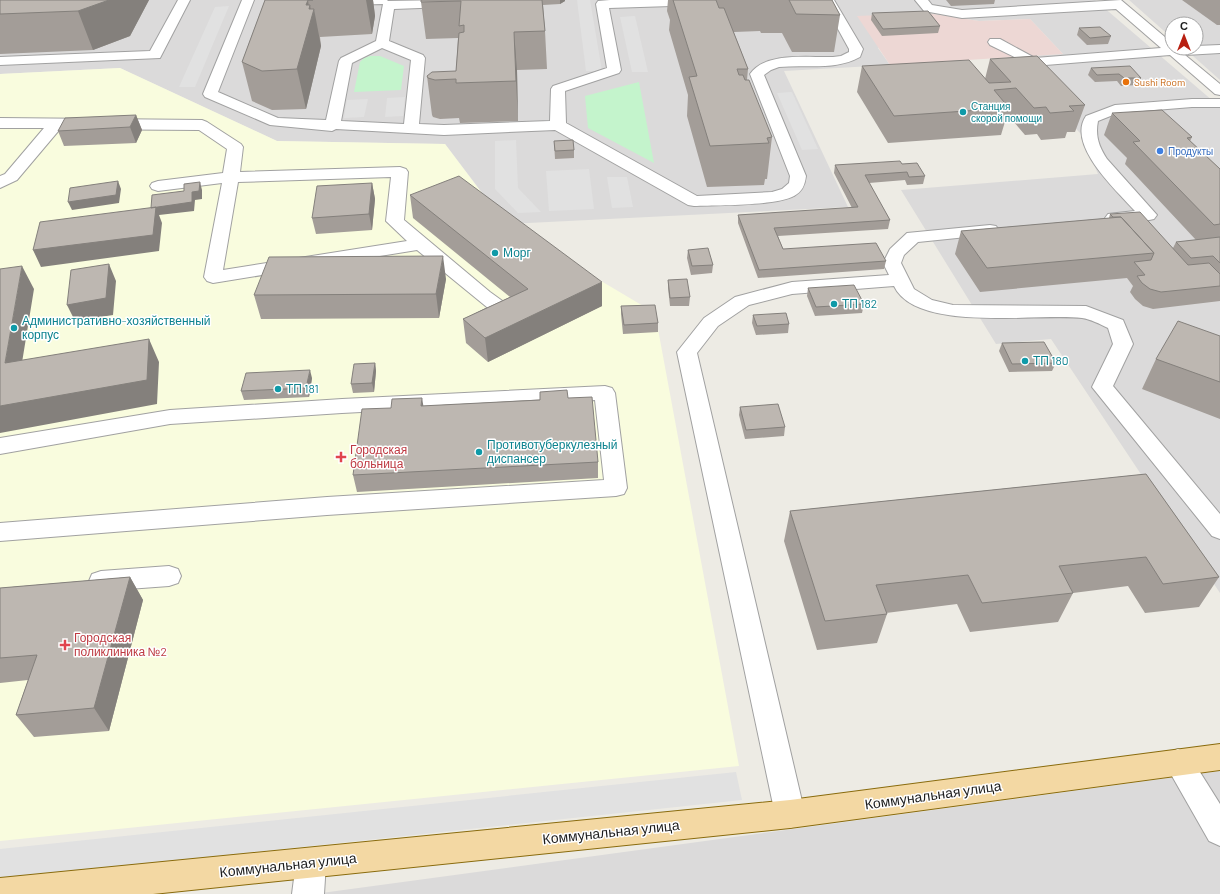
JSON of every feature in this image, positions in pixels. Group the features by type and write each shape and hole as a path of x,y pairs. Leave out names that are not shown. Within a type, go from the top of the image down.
{"main road":[{"name":"Коммунальная улица","path":"0,894 790,814 1220,757"}],"street":[{"path":"0,61 155,55 184,0"},
{"path":"558,125 558,88 614,70 602,4 734,0"},
{"path":"261,4 247,2 210,94 275,122 332,126 444,130 558,125 694,200 772,197 788,193 797,185 798,176 757,74 764,68 777,63 841,60 855,54 856,49 828,0"},
{"path":"921,0 928,8 962,14 1115,2 1164,43"},
{"path":"329,2 446,3"},
{"path":"382,43 387,2"},
{"path":"995,42 1033,62 1164,52"},
{"path":"332,126 346,61 382,43 418,58 411,128"},
{"path":"1204,50 1220,49"},
{"path":"1179,56 1220,91"},
{"path":"1101,220 1148,215 1092,150 1088,133 1091,119 1115,109 1192,103 1220,103"},
{"path":"0,123 202,125 236,147 213,277 421,244"},
{"path":"0,183 11,177 56,124"},
{"path":"158,186 230,177 400,172 395,220 421,244 483,296 501,309 470,324"},
{"path":"1007,228 913,237 896,253 892,263 906,292 925,304 953,311 1086,312 1116,324 1123,344 1102,387 1220,530"},
{"path":"790,814 687,352 711,322 742,301 792,288 900,280"},
{"path":"0,446 170,417 342,406 605,393 616,488 327,506 0,532"},
{"path":"78,583 169,576"},
{"path":"1178,762 1220,831"},
{"path":"308,894 311,863"}],"shaded area":[{"path":"0,0 1095,0 1220,107 1220,593 1051,339 996,344 901,190 1098,174 1080,133 1007,57 1063,54 1030,19 979,21 927,13 878,48 890,65 784,71 848,207 506,224 445,144 277,141 120,68 0,74"},
{"path":"577,0 590,0 602,71 586,71"},
{"path":"1129,0 1220,0 1220,80 1193,56 1204,56 1204,16 1164,16 1164,31"},
{"path":"229,6 195,87 179,87 215,7"},
{"path":"927,13 979,21 1030,19 1063,54 890,65 857,16"},
{"path":"635,16 648,72 632,72 620,17"},
{"name":"Городская больница","path":"120,68 277,141 445,144 505,224 655,313 739,766 0,841 0,74"},
{"path":"792,92 818,149 802,150 777,93"},
{"path":"405,97 403,116 385,117 387,98"},
{"path":"368,99 364,117 344,118 347,100"},
{"path":"516,140 518,188 541,212 518,213 495,189 495,141"},
{"path":"589,169 594,209 549,211 546,171"},
{"path":"607,177 627,177 633,207 612,208"},
{"path":"1220,771 1220,894 314,894"},
{"path":"736,772 742,800 0,879 0,849"}],"green space":[{"path":"370,56 380,56 404,66 401,90 354,92 360,62 364,58"},
{"path":"639,82 654,163 588,128 585,96"}],"building":[{"path":"0,0 109,0 78,11 0,14"},
{"path":"265,0 308,0 306,5 310,5 309,9 314,9 297,69 262,71 242,62"},
{"path":"421,0 542,0 545,31 514,32 516,81 456,83 456,79 435,80 428,78 427,76 432,72 456,71 459,33 464,32 464,25 459,26 461,1 421,2"},
{"path":"673,0 716,0 719,8 724,8 748,69 737,69 739,75 743,75 745,80 749,80 772,137 767,138 769,143 710,146 689,77 697,76"},
{"path":"789,0 832,0 840,15 796,14"},
{"path":"928,11 940,26 883,29 872,13"},
{"path":"1100,27 1111,36 1090,38 1079,28"},
{"path":"1037,56 1085,105 1069,106 1074,111 1050,113 1046,107 1034,108 1016,88 994,90 1009,108 894,116 862,66 969,60 989,83 1011,82 990,59"},
{"path":"1130,66 1141,78 1124,78 1119,74 1097,75 1091,68"},
{"path":"1162,110 1192,137 1187,138 1220,169 1220,224 1214,225 1133,142 1140,141 1112,113"},
{"path":"136,115 130,127 58,131 65,118"},
{"path":"573,140 574,150 555,151 554,141"},
{"path":"900,161 902,164 917,163 925,176 909,177 907,172 865,175 890,220 774,228 783,249 876,243 886,261 759,270 738,215 858,207 835,165"},
{"path":"459,176 602,282 485,338 463,319 528,289 410,195"},
{"path":"118,181 116,195 68,202 70,188"},
{"path":"200,182 199,191 192,192 192,202 151,208 152,195 184,191 184,184"},
{"path":"372,183 369,214 312,218 317,186"},
{"path":"156,207 153,235 33,250 40,222"},
{"path":"1140,212 1188,265 1209,263 1220,274 1220,286 1161,292 1150,289 1142,283 1137,276 1145,275 1134,262 1151,260 1154,253 1121,217 1113,217 1110,214"},
{"path":"1121,217 1154,253 987,268 961,231"},
{"path":"1220,237 1220,263 1213,256 1191,258 1176,242"},
{"path":"708,248 713,265 692,266 688,250"},
{"path":"443,256 436,294 254,295 269,257"},
{"path":"109,264 106,298 67,305 71,270"},
{"path":"22,266 5,363 149,339 147,380 0,406 0,269"},
{"path":"687,279 690,297 670,298 668,280"},
{"path":"854,285 864,304 816,307 808,288"},
{"path":"655,305 658,323 624,325 621,306"},
{"path":"786,313 789,324 757,326 753,315"},
{"path":"1178,321 1220,336 1220,382 1156,359"},
{"path":"1044,342 1056,363 1012,364 1002,343"},
{"path":"375,363 372,383 351,384 354,364"},
{"path":"310,370 306,388 241,391 246,373"},
{"name":"Противотуберкулезный диспансер","path":"567,390 568,398 592,397 598,462 353,475 362,409 391,408 392,399 422,398 421,406 540,400 540,392"},
{"path":"778,404 785,427 746,430 740,407"},
{"path":"1146,474 1219,577 1163,584 1146,557 1059,566 1073,593 982,603 968,575 876,585 887,614 825,621 790,511"},
{"name":"Городская поликлиника №2","path":"130,577 94,708 16,715 37,655 0,658 0,588"}],"place":[{"name":"Sushi Room","path":"1126,82"},
{"name":"Станция скорой помощи","path":"963,112"},
{"name":"Продукты","path":"1160,151"},
{"name":"Морг","path":"495,253"},
{"name":"ТП 182","path":"834,304"},
{"name":"Административно-хозяйственный корпус","path":"14,328"},
{"name":"ТП 180","path":"1025,361"},
{"name":"ТП 181","path":"278,389"},
{"name":"Противотуберкулезный диспансер","path":"479,452"},
{"name":"Городская больница","path":"341,457"},
{"name":"Городская поликлиника №2","path":"65,645"}]}
